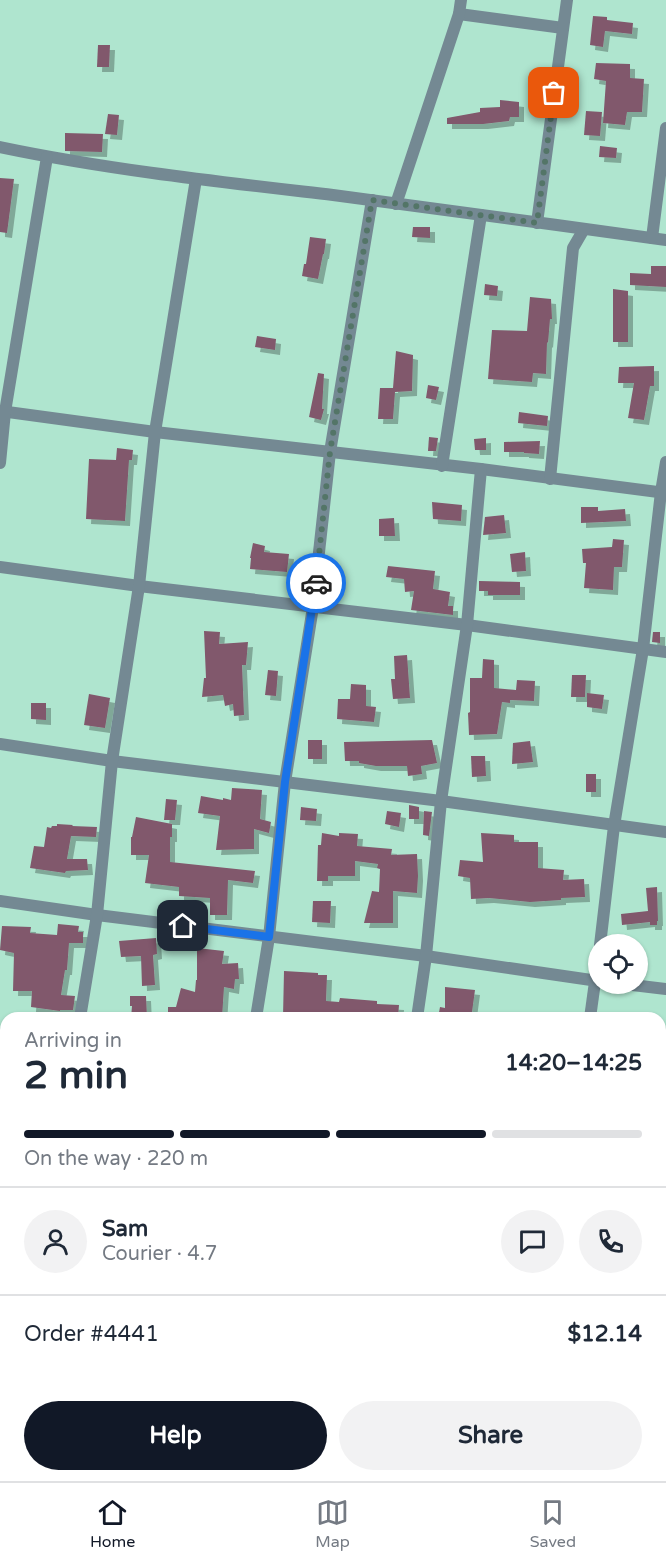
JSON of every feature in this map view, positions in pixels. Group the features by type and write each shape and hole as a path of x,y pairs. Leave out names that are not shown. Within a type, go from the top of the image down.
{"street":[{"path":"396,204 459,14 461,0"},
{"path":"537,223 567,0"},
{"path":"459,14 563,28"},
{"path":"652,238 666,128"},
{"path":"0,147 47,157 196,178 666,240"},
{"path":"0,463 3,412 47,157"},
{"path":"81,1012 97,915 112,760 139,586 155,432 196,178"},
{"path":"257,1012 269,937 285,782 313,607 330,452 372,200"},
{"path":"442,466 481,215"},
{"path":"550,479 573,248 584,229"},
{"path":"3,412 663,493"},
{"path":"601,934 614,826 643,650 666,462"},
{"path":"418,1012 426,956 441,801 466,626 481,469"},
{"path":"0,567 666,652"},
{"path":"0,744 666,832"},
{"path":"0,901 426,956 588,980"},
{"path":"648,987 666,989"},
{"path":"591,1012 595,994"}],"building":[{"path":"593,16 633,23 632,34 605,31 603,47 590,45"},
{"path":"98,45 110,45 109,67 97,67"},
{"path":"596,63 630,64 630,78 644,79 642,112 627,112 625,125 603,123 606,81 594,79"},
{"path":"500,100 519,102 519,117 510,117 509,121 483,124 447,124 447,118 480,112 480,108 500,107"},
{"path":"586,111 602,112 600,136 584,135"},
{"path":"108,114 119,115 117,135 105,134"},
{"path":"65,133 103,134 102,152 65,151"},
{"path":"600,146 617,148 616,158 599,157"},
{"path":"0,178 14,179 7,233 0,232"},
{"path":"413,227 430,227 430,238 412,237"},
{"path":"310,237 326,239 318,279 302,276"},
{"path":"651,266 666,266 666,287 630,285 630,273 651,274"},
{"path":"485,284 498,286 497,296 484,295"},
{"path":"613,289 628,291 628,342 613,342"},
{"path":"530,297 551,299 552,319 550,319 547,342 546,374 533,373 532,382 488,379 492,330 527,331"},
{"path":"257,336 276,339 275,350 255,347"},
{"path":"396,351 413,355 412,391 395,392 393,419 378,419 380,388 393,388"},
{"path":"654,366 654,386 650,386 644,420 628,418 634,383 618,383 619,367"},
{"path":"318,373 324,374 322,409 324,409 321,420 309,417"},
{"path":"428,385 439,387 436,400 426,398"},
{"path":"519,412 548,416 547,426 518,423"},
{"path":"429,437 438,438 436,451 428,451"},
{"path":"486,438 486,450 475,450 474,439"},
{"path":"540,441 539,454 504,452 504,442"},
{"path":"117,448 133,450 132,460 129,460 125,521 86,519 89,459 116,460"},
{"path":"432,502 462,505 461,521 433,519"},
{"path":"581,507 598,507 598,511 625,509 626,521 581,523"},
{"path":"504,515 506,533 483,535 485,517"},
{"path":"394,518 395,536 379,536 379,519"},
{"path":"613,539 624,540 622,567 614,567 613,590 584,588 586,563 583,563 582,549 612,547"},
{"path":"253,543 265,546 264,552 289,554 287,572 250,569"},
{"path":"525,552 526,571 512,572 510,554"},
{"path":"388,566 435,571 433,589 450,592 448,606 453,606 453,615 411,610 414,591 405,592 404,579 386,577"},
{"path":"479,581 520,582 520,595 488,595 488,591 479,591"},
{"path":"204,631 220,632 219,644 248,642 246,665 242,665 244,715 234,716 233,704 225,706 223,695 202,697 204,678 206,678"},
{"path":"653,632 660,632 660,643 652,642"},
{"path":"407,655 410,698 393,699 391,679 395,679 394,656"},
{"path":"483,659 494,660 494,688 516,690 517,680 535,681 534,701 502,702 497,734 469,735 470,678 482,678"},
{"path":"268,670 278,671 276,696 265,695"},
{"path":"572,675 586,675 585,697 571,697"},
{"path":"351,684 366,685 366,706 376,707 374,722 337,719 338,699 350,699"},
{"path":"587,693 604,695 602,709 587,707"},
{"path":"89,694 110,698 105,728 84,725"},
{"path":"31,703 46,703 46,720 31,719"},
{"path":"308,740 322,740 322,759 308,759"},
{"path":"432,740 437,763 421,766 422,774 408,776 407,766 376,766 359,763 359,761 345,761 344,742"},
{"path":"530,741 533,762 512,764 513,743"},
{"path":"471,756 485,756 486,776 472,777"},
{"path":"586,774 596,774 596,792 586,792"},
{"path":"232,788 262,790 260,819 271,822 269,833 254,829 254,849 216,850 220,816 198,813 201,796 231,800"},
{"path":"166,799 177,800 175,820 164,820"},
{"path":"409,805 419,807 419,819 409,819"},
{"path":"301,807 317,809 316,821 300,820"},
{"path":"387,811 401,813 399,827 385,824"},
{"path":"424,811 432,812 429,836 423,835"},
{"path":"136,817 172,824 170,862 255,871 253,883 228,880 227,915 210,915 210,898 179,896 179,887 145,883 149,855 131,855 131,837"},
{"path":"57,824 97,827 96,837 71,836 67,859 87,859 88,870 66,871 65,873 30,868 34,846 44,847 47,827 51,828"},
{"path":"322,833 339,836 339,833 358,834 357,846 392,849 391,855 417,854 417,893 393,891 393,923 364,923 372,891 379,892 380,869 377,868 378,864 355,861 355,876 328,876 328,881 317,881 318,845 321,845"},
{"path":"481,833 514,835 514,842 538,842 538,868 564,870 563,880 584,879 585,897 530,902 489,898 471,899 470,878 458,876 460,860 483,862"},
{"path":"657,887 657,925 650,925 650,922 622,925 621,914 648,911 646,888"},
{"path":"313,901 331,901 330,923 312,922"},
{"path":"58,924 79,926 78,932 83,932 83,943 69,943 67,970 65,970 61,995 75,996 73,1010 60,1011 31,1007 32,991 13,991 14,953 0,950 2,926 31,927 30,933 57,935"},
{"path":"156,938 157,954 153,955 155,985 142,986 141,956 121,957 119,941"},
{"path":"197,948 224,951 222,964 238,963 239,979 235,979 234,989 224,987 222,1012 168,1012 168,1007 176,1007 181,988 195,992"},
{"path":"284,971 327,975 326,1001 339,1002 340,998 399,1005 398,1012 283,1012"},
{"path":"445,987 475,990 472,1012 439,1012 440,1007 445,1008"},
{"path":"130,996 146,996 147,1012 132,1012 132,1006 130,1006"}],"way so far":[{"path":"316,583 330,452 372,200 537,223 554,93"}],"route":[{"path":"183,926 269,937 285,782 316,583"}]}
